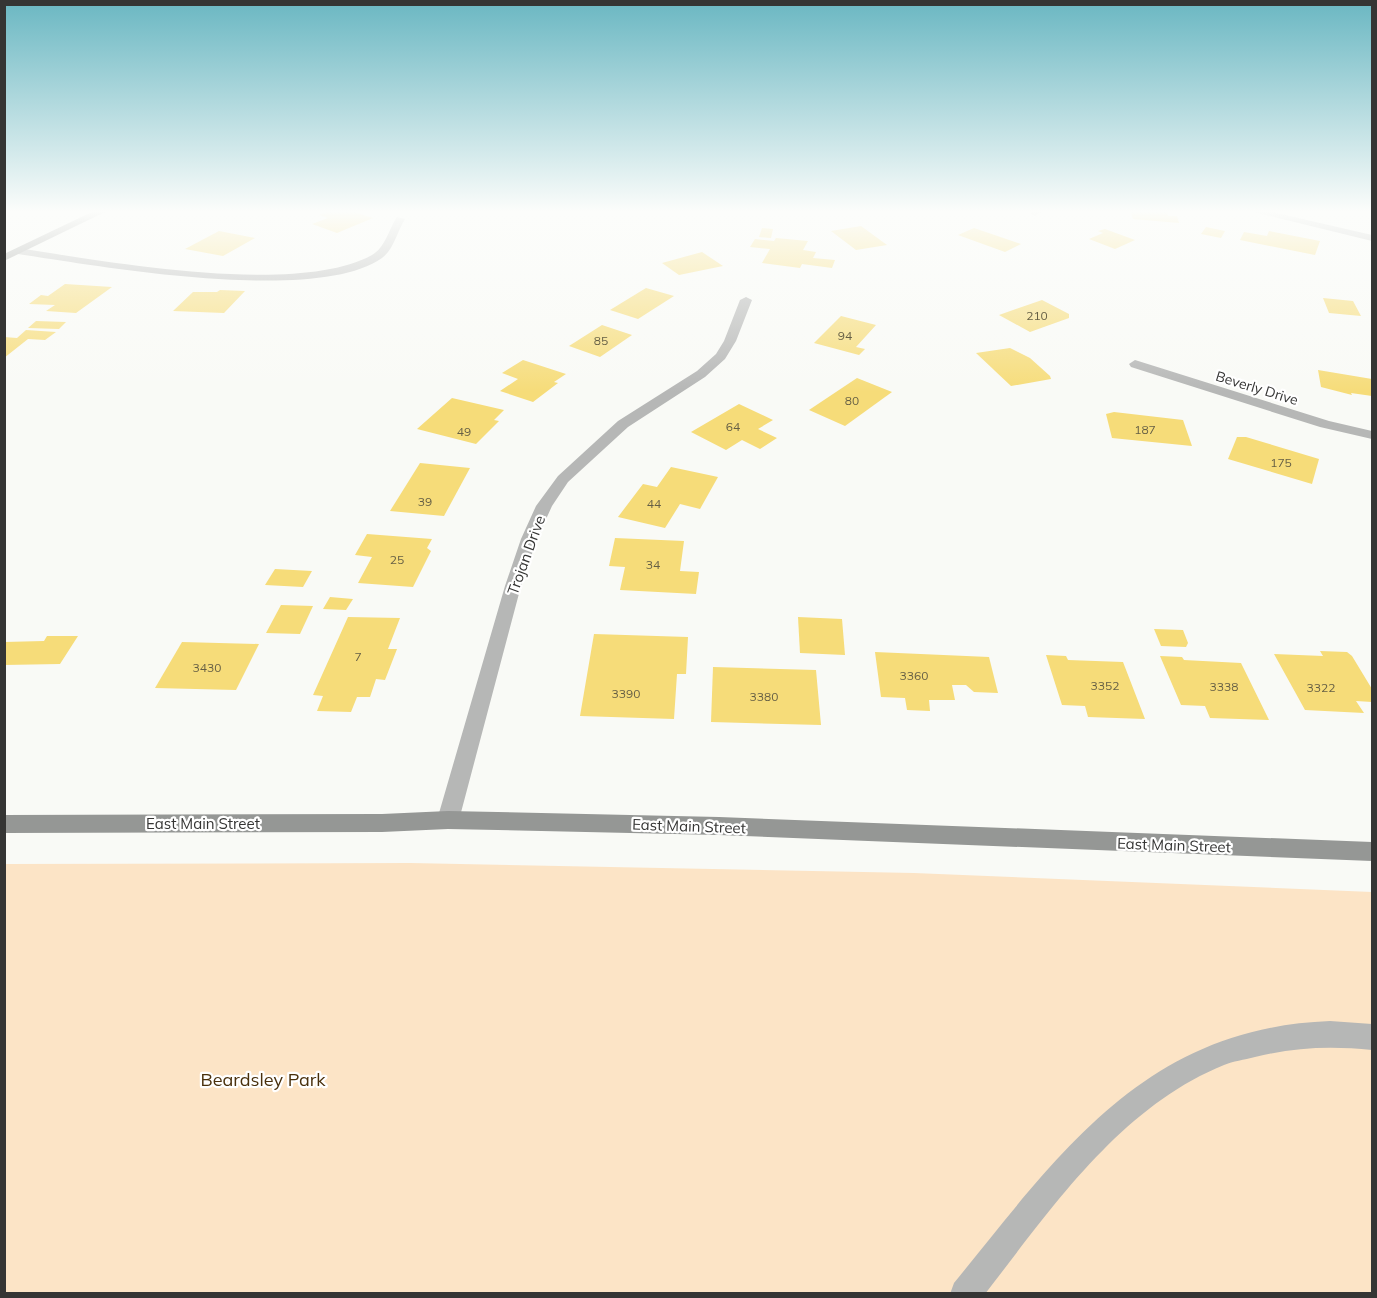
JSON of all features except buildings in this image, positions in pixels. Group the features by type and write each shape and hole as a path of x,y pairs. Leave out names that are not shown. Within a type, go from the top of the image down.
{"main road":[{"name":"East Main Street","path":"4,824 382,823 448,820 719,826 1372,852"}],"street":[{"path":"166,271 224,275 307,275 331,271"},
{"name":"Trojan Drive","path":"448,820 513,586 529,539 544,506 563,479 623,424 701,374 721,356 730,341 746,300"},
{"name":"Beverly Drive","path":"1135,364 1325,424 1372,435"},
{"path":"965,1293 1087,1145 1157,1085 1217,1054 1292,1035 1351,1033 1372,1037"}],"green space":[{"name":"Beardsley Park","path":"410,863 914,873 1372,892 1372,1293 5,1293 4,864"}]}
